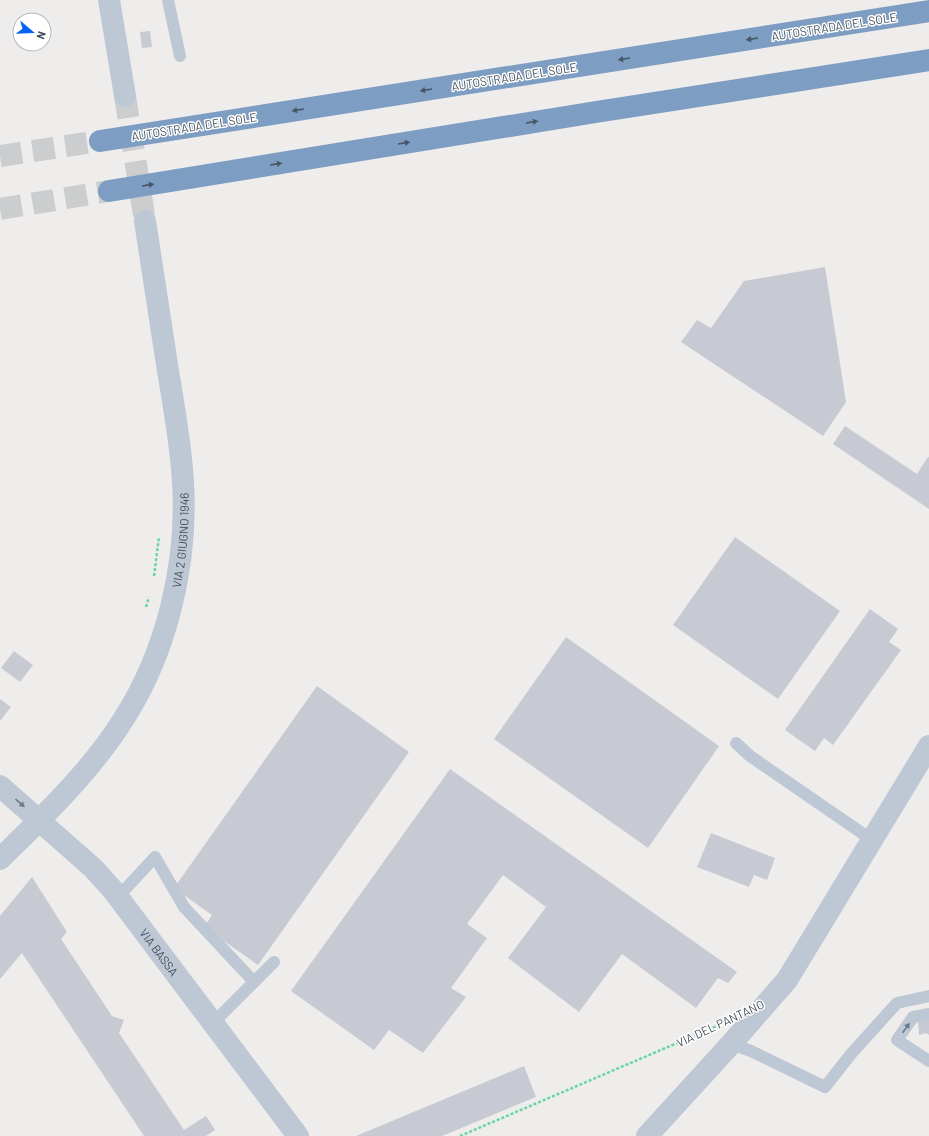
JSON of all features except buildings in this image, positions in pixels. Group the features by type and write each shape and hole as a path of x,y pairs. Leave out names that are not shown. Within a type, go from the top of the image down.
{"highway":[{"name":"AUTOSTRADA DEL SOLE","path":"100,141 929,11"},
{"path":"109,191 929,60"}],"street":[{"path":"109,0 125,96"},
{"name":"VIA 2 GIUGNO 1946","path":"0,859 40,820 96,757 123,721 147,675 162,636 177,583 183,527 183,482 181,456 145,221"},
{"name":"VIA DEL PANTANO","path":"646,1136 731,1044 787,980 929,746"},
{"name":"VIA BASSA","path":"0,786 93,868 118,896 212,1024 298,1136"}],"lane":[{"path":"168,0 180,56"},
{"path":"736,743 750,756 872,840"},
{"path":"118,896 155,857 184,907 254,982"},
{"path":"212,1024 274,962"},
{"path":"731,1044 751,1051 825,1087 851,1054 897,1003 929,996"},
{"path":"929,1014 913,1017 897,1040 929,1061"}],"path":[{"path":"154,577 160,530"},
{"path":"146,607 150,592"},
{"name":"VIA DEL PANTANO","path":"460,1136 720,1024"}],"tunnel":[{"path":"125,96 145,221"},
{"path":"0,156 100,141"},
{"path":"0,209 109,191"}]}
